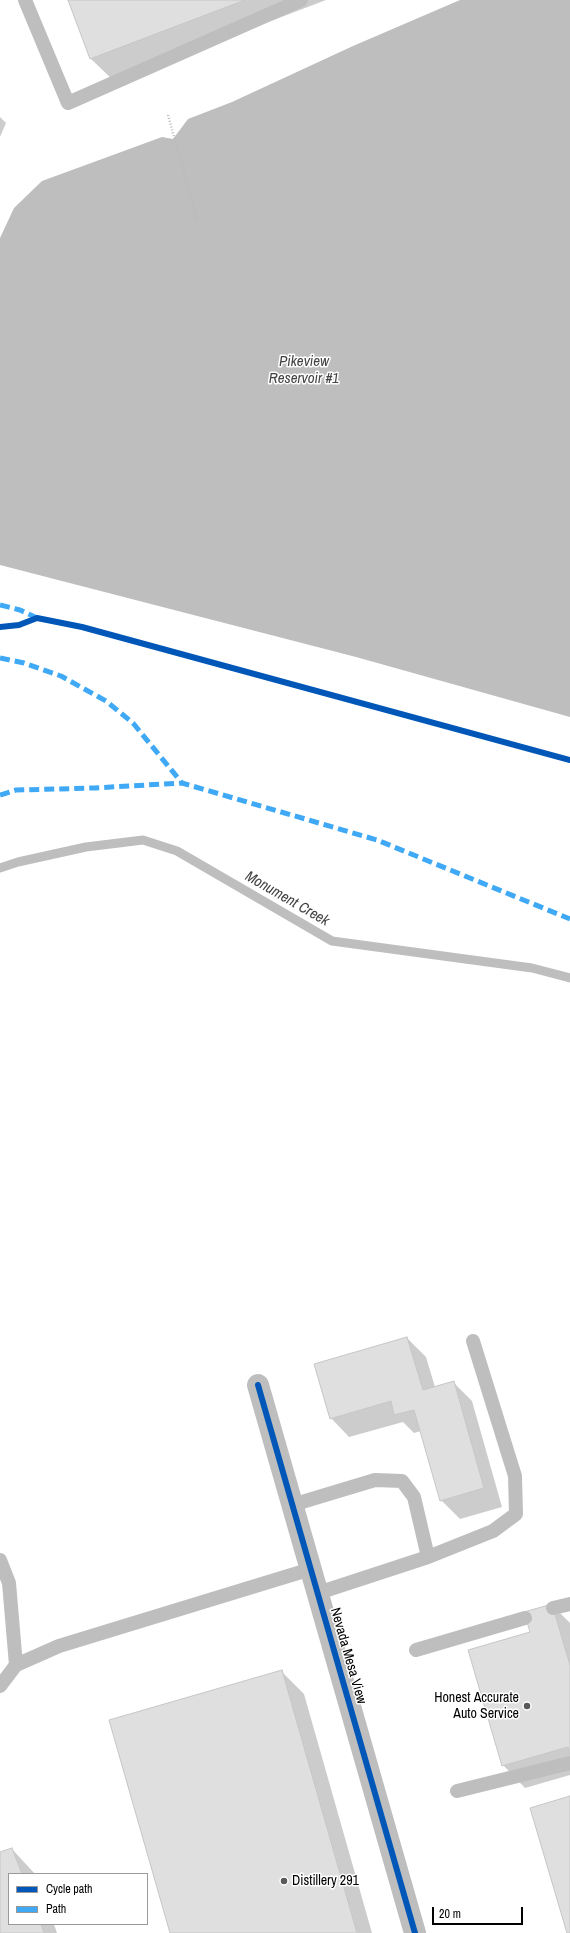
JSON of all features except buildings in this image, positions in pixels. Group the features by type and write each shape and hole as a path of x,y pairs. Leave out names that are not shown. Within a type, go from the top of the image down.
{"street":[{"name":"Nevada Mesa View","path":"258,1385 415,1933"}],"lane":[{"path":"25,0 68,102 301,0"},
{"path":"318,1593 428,1557 493,1531 516,1514 515,1476 473,1341"},
{"path":"292,1505 376,1480 402,1481 414,1497 428,1557"},
{"path":"0,1560 10,1583 16,1665"},
{"path":"0,1686 16,1665 59,1646 311,1569"},
{"path":"553,1608 570,1604"},
{"path":"416,1650 525,1618"},
{"path":"457,1791 570,1763"}],"path":[{"path":"168,115 197,220"}],"water":[{"name":"Pikeview Reservoir #1","path":"460,0 570,0 570,717 356,657 0,565 0,238 14,208 42,181 162,137 173,139 188,119 232,102 353,46"}],"waterway":[{"name":"Monument Creek","path":"0,868 18,862 86,847 143,840 177,851 332,941 532,968 570,978"}],"marked path":[{"path":"0,605 20,610 37,618"},
{"path":"0,658 24,663 61,676 106,701 133,723 182,783 377,840 570,919"},
{"path":"0,795 16,790 94,788 182,783"}],"cycle path":[{"path":"0,627 19,625 37,618 82,627 570,760"},
{"path":"258,1385 415,1933"}],"place":[{"name":"Honest Accurate Auto Service","path":"527,1706"},
{"name":"Distillery 291","path":"284,1881"}]}
